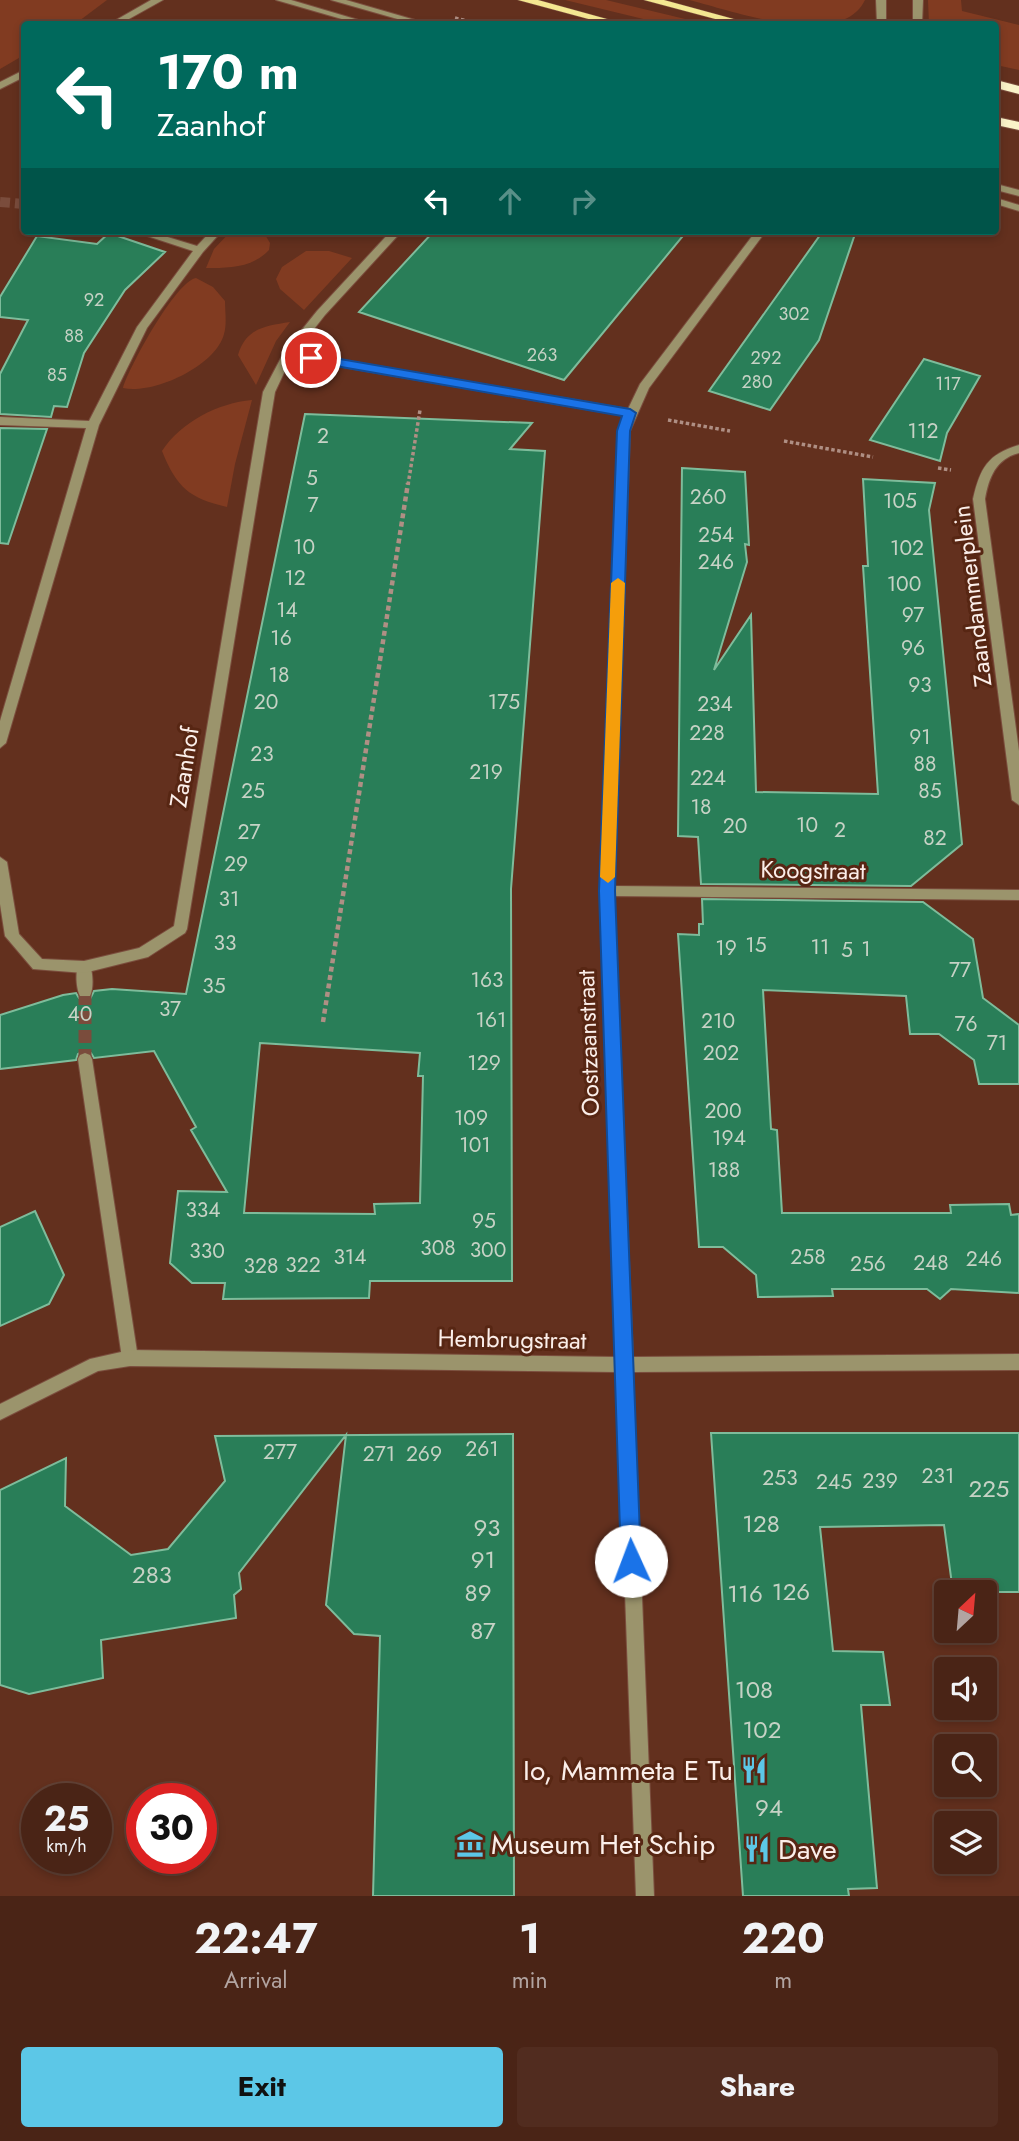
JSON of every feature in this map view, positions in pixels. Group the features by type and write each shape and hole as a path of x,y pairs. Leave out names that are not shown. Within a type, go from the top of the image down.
{"highway":[{"path":"999,85 1019,90"},
{"path":"999,122 1019,126"}],"main road":[{"path":"524,0 607,21"},
{"path":"650,0 734,21"}],"street":[{"path":"120,21 158,0"},
{"path":"281,0 356,21"},
{"path":"336,0 413,21"},
{"path":"880,20 881,0"},
{"path":"918,0 918,21"},
{"path":"0,86 21,75"},
{"path":"999,188 1019,193"},
{"path":"999,202 1019,208"},
{"path":"150,235 198,250"},
{"path":"0,743 93,425 142,327 198,250 213,235"},
{"name":"Zaanhof","path":"0,862 12,936 38,965 84,967 143,953 180,929 269,392 288,354 320,313 393,235"},
{"name":"Oostzaanstraat","path":"645,1896 607,891 624,431 644,387 758,235"},
{"path":"288,354 630,413"},
{"path":"0,421 93,425"},
{"name":"Zaandammerplein","path":"1019,449 994,459 984,475 979,499 1019,800"},
{"name":"Koogstraat","path":"607,891 1019,895"},
{"path":"84,967 85,992"},
{"path":"85,1059 130,1358"},
{"name":"Hembrugstraat","path":"0,1412 96,1364 130,1358 623,1365 1019,1362"}],"path":[{"path":"630,413 730,431"},
{"path":"323,1022 417,417"},
{"path":"784,441 873,457"}],"shaded area":[{"path":"0,0 107,0 79,21 21,21 21,57 0,69"},
{"path":"565,0 606,0 694,21 652,21"},
{"path":"689,0 865,0 852,15 838,21 772,21"},
{"path":"928,0 961,0 962,11 1019,25 1019,70 999,66 999,21 929,21"},
{"path":"227,235 265,235 270,243 269,250 248,264 206,268 214,249"},
{"path":"306,251 329,251 352,258 304,310 280,289 276,279 282,267"},
{"path":"196,278 213,287 225,301 225,330 219,346 209,357 182,376 150,387 123,388 143,345 166,309 187,283"},
{"path":"290,322 276,341 256,385 238,355 242,346 251,334 258,330"},
{"path":"252,400 227,507 203,500 179,483 162,451 179,431 201,416 226,405"}],"building":[{"path":"107,235 115,235 165,252 125,290 84,353 67,407 54,406 51,417 0,414 0,374 28,320 0,317 0,297 37,236 97,244"},
{"path":"430,235 684,235 564,380 359,312"},
{"path":"820,235 855,235 819,340 770,410 709,391"},
{"path":"924,359 980,376 947,433 940,461 870,440"},
{"path":"305,414 532,423 510,449 545,451 511,889 512,1281 370,1281 369,1298 223,1299 225,1283 192,1283 170,1263 178,1191 227,1192 191,1130 196,1127 154,1051 94,1058 91,1053 84,1051 78,1054 76,1060 0,1069 0,1015 76,993 79,998 90,999 94,991 112,989 186,994","holes":["260,1043 420,1053 418,1076 423,1076 420,1203 374,1204 375,1214 244,1213"]},
{"path":"0,428 47,429 8,544 0,543"},
{"path":"682,468 745,472 749,545 745,544 747,562 714,670 751,615 756,792 878,794 863,566 868,566 863,479 935,483 929,510 962,844 911,886 701,884 698,837 678,836"},
{"path":"702,899 923,902 973,939 983,998 1019,1025 1019,1084 979,1084 974,1060 939,1034 910,1034 906,996 763,990 771,1129 777,1130 782,1213 951,1213 950,1205 1009,1204 1011,1215 1019,1214 1019,1293 951,1289 940,1299 927,1289 832,1289 833,1296 758,1297 756,1275 723,1247 699,1247 678,934 699,935 699,924 703,924"},
{"path":"35,1211 64,1275 49,1304 0,1326 0,1227"},
{"path":"711,1433 1019,1433 1019,1592 998,1592 998,1580 951,1580 944,1525 820,1527 833,1651 883,1652 890,1705 861,1705 877,1888 848,1889 849,1896 743,1896"},
{"path":"513,1434 514,1896 373,1896 380,1636 354,1634 326,1605 346,1435"},
{"path":"346,1435 239,1573 241,1589 234,1595 236,1618 101,1640 103,1678 29,1694 0,1685 0,1490 66,1458 65,1506 131,1555 168,1549 225,1481 215,1436"}],"tunnel":[{"path":"0,202 21,204"},
{"path":"85,992 85,1059"}],"slow traffic":[{"path":"608,877 618,583"}],"place":[{"name":"Io, Mammeta E Tu","path":"754,1770"},
{"name":"Museum Het Schip","path":"470,1844"},
{"name":"Dave","path":"757,1849"}],"route":[{"path":"311,358 630,413 624,431 607,891 631,1561"}]}
